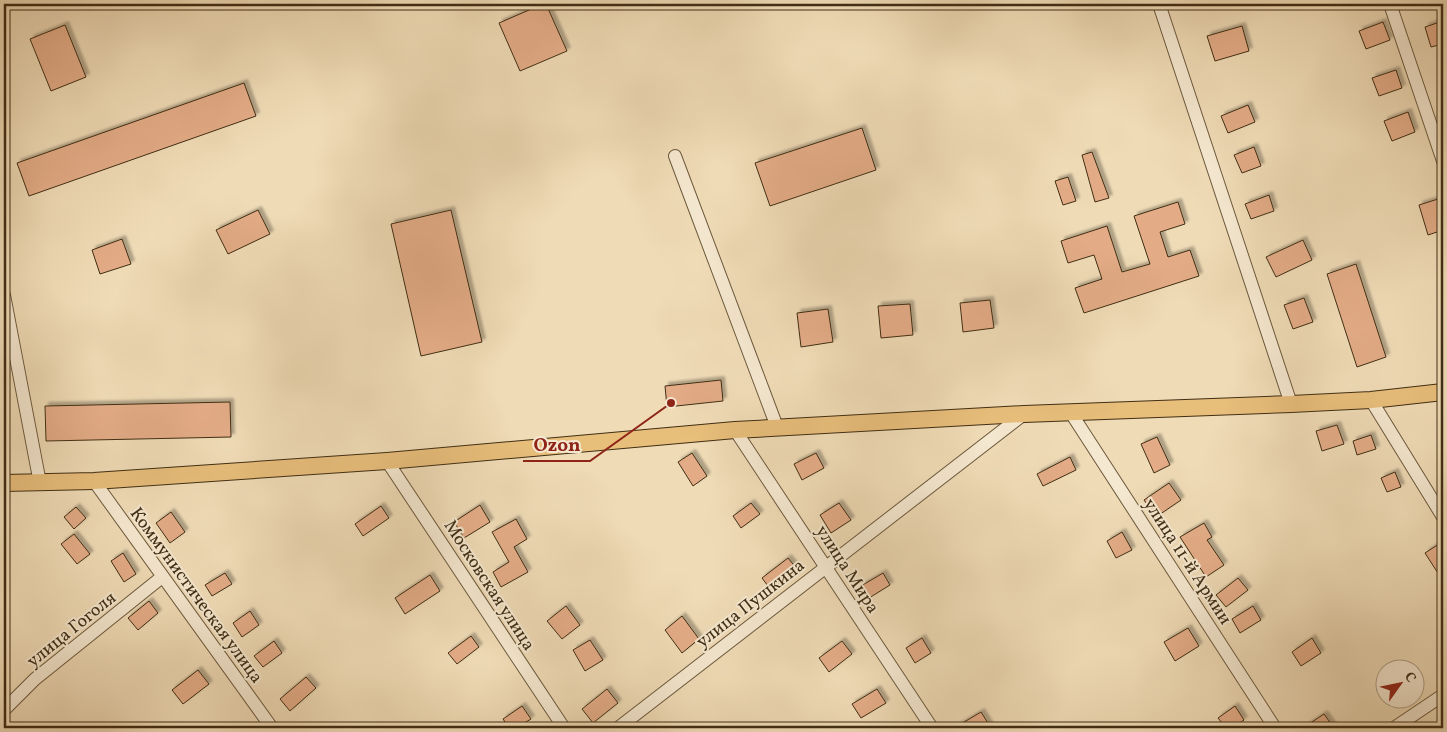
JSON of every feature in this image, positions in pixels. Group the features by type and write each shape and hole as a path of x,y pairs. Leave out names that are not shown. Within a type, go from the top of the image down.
{"main road":[{"path":"4,484 94,481 387,461 777,427 1024,414 1372,400 1443,392"}],"street":[{"path":"1159,4 1291,404"},
{"path":"1390,4 1443,160"},
{"path":"674,156 777,427"},
{"path":"4,295 40,483"},
{"path":"1372,400 1443,517"},
{"name":"улица 11-й Армии","path":"1071,413 1276,728"},
{"name":"улица Пушкина","path":"618,728 825,566 1024,414"},
{"name":"улица Мира","path":"735,430 932,728"},
{"name":"Московская улица","path":"387,461 564,728"},
{"name":"Коммунистическая улица","path":"94,481 272,728"},
{"name":"улица Гоголя","path":"4,710 35,679 162,577"},
{"path":"1394,728 1443,695"}],"building":[{"path":"546,4 567,51 520,71 499,23"},
{"path":"1443,21 1443,44 1431,47 1425,27"},
{"path":"1383,22 1390,40 1366,49 1359,31"},
{"path":"65,25 86,77 51,91 30,39"},
{"path":"1242,26 1249,51 1215,61 1207,36"},
{"path":"1396,70 1402,88 1379,96 1372,78"},
{"path":"244,83 256,116 29,196 17,163"},
{"path":"1248,105 1255,122 1228,133 1221,116"},
{"path":"1408,112 1415,132 1392,141 1384,121"},
{"path":"862,128 876,170 770,206 755,163"},
{"path":"1254,147 1261,166 1242,173 1234,155"},
{"path":"1092,152 1109,198 1095,202 1082,155"},
{"path":"1068,177 1076,201 1063,205 1055,181"},
{"path":"1269,195 1274,211 1251,219 1245,204"},
{"path":"1438,199 1443,215 1443,230 1428,235 1419,205"},
{"path":"1178,202 1185,224 1160,232 1168,257 1190,250 1199,276 1084,313 1075,288 1102,279 1094,255 1068,263 1061,241 1107,226 1122,272 1150,264 1134,216"},
{"path":"258,210 270,234 228,254 216,230"},
{"path":"451,210 482,342 421,356 391,224"},
{"path":"122,239 131,264 100,274 92,250"},
{"path":"1303,240 1312,260 1276,277 1266,257"},
{"path":"1356,264 1386,357 1357,367 1327,274"},
{"path":"1304,298 1313,322 1293,329 1284,305"},
{"path":"990,300 994,328 963,332 960,303"},
{"path":"910,304 913,335 881,338 878,306"},
{"path":"828,309 833,342 801,347 797,313"},
{"path":"721,380 723,401 667,407 665,386"},
{"path":"230,402 231,437 46,441 45,406"},
{"path":"1337,425 1344,444 1322,451 1316,431"},
{"path":"1371,435 1376,449 1357,455 1353,441"},
{"path":"1157,437 1170,465 1154,473 1141,444"},
{"path":"692,453 707,476 693,486 678,462"},
{"path":"816,453 824,468 802,480 794,464"},
{"path":"1070,457 1076,470 1043,486 1037,474"},
{"path":"1395,472 1401,487 1387,492 1381,478"},
{"path":"1169,483 1181,500 1156,517 1144,500"},
{"path":"751,503 760,514 741,528 733,516"},
{"path":"839,503 851,520 831,533 820,515"},
{"path":"480,505 490,522 464,538 454,522"},
{"path":"381,506 389,518 363,536 355,524"},
{"path":"76,507 86,518 74,529 64,517"},
{"path":"171,512 185,532 170,543 156,523"},
{"path":"516,519 527,539 514,547 528,572 501,587 493,572 509,562 492,532"},
{"path":"1204,523 1212,537 1207,540 1224,565 1206,577 1180,537"},
{"path":"1122,532 1132,550 1116,558 1107,541"},
{"path":"74,534 90,554 77,564 61,544"},
{"path":"1439,544 1443,551 1443,581 1425,553"},
{"path":"123,553 136,574 124,582 111,561"},
{"path":"788,558 797,569 771,590 762,578"},
{"path":"225,573 232,584 212,596 205,585"},
{"path":"883,573 890,585 869,598 861,586"},
{"path":"430,575 440,591 405,614 395,598"},
{"path":"1238,578 1248,590 1226,607 1216,595"},
{"path":"149,601 158,613 138,630 128,618"},
{"path":"566,606 580,625 562,639 547,621"},
{"path":"1253,606 1261,620 1240,633 1232,619"},
{"path":"250,611 259,625 242,637 233,623"},
{"path":"682,616 699,639 682,653 665,630"},
{"path":"1188,628 1199,646 1175,661 1164,642"},
{"path":"471,636 479,647 457,664 448,653"},
{"path":"922,638 931,653 915,663 906,648"},
{"path":"1312,638 1321,653 1301,666 1292,652"},
{"path":"590,640 603,660 585,671 573,650"},
{"path":"274,641 282,653 263,667 254,656"},
{"path":"842,641 852,654 829,672 819,658"},
{"path":"198,670 209,684 183,704 172,690"},
{"path":"306,677 316,688 290,711 280,699"},
{"path":"607,689 618,703 593,723 582,709"},
{"path":"877,689 886,703 861,718 852,704"},
{"path":"522,706 531,719 516,728 509,728 503,719"},
{"path":"1235,706 1244,720 1232,728 1226,728 1218,718"},
{"path":"981,712 991,728 954,728"},
{"path":"1324,714 1334,728 1303,728"}],"place":[{"name":"Ozon","path":"671,403"}]}
